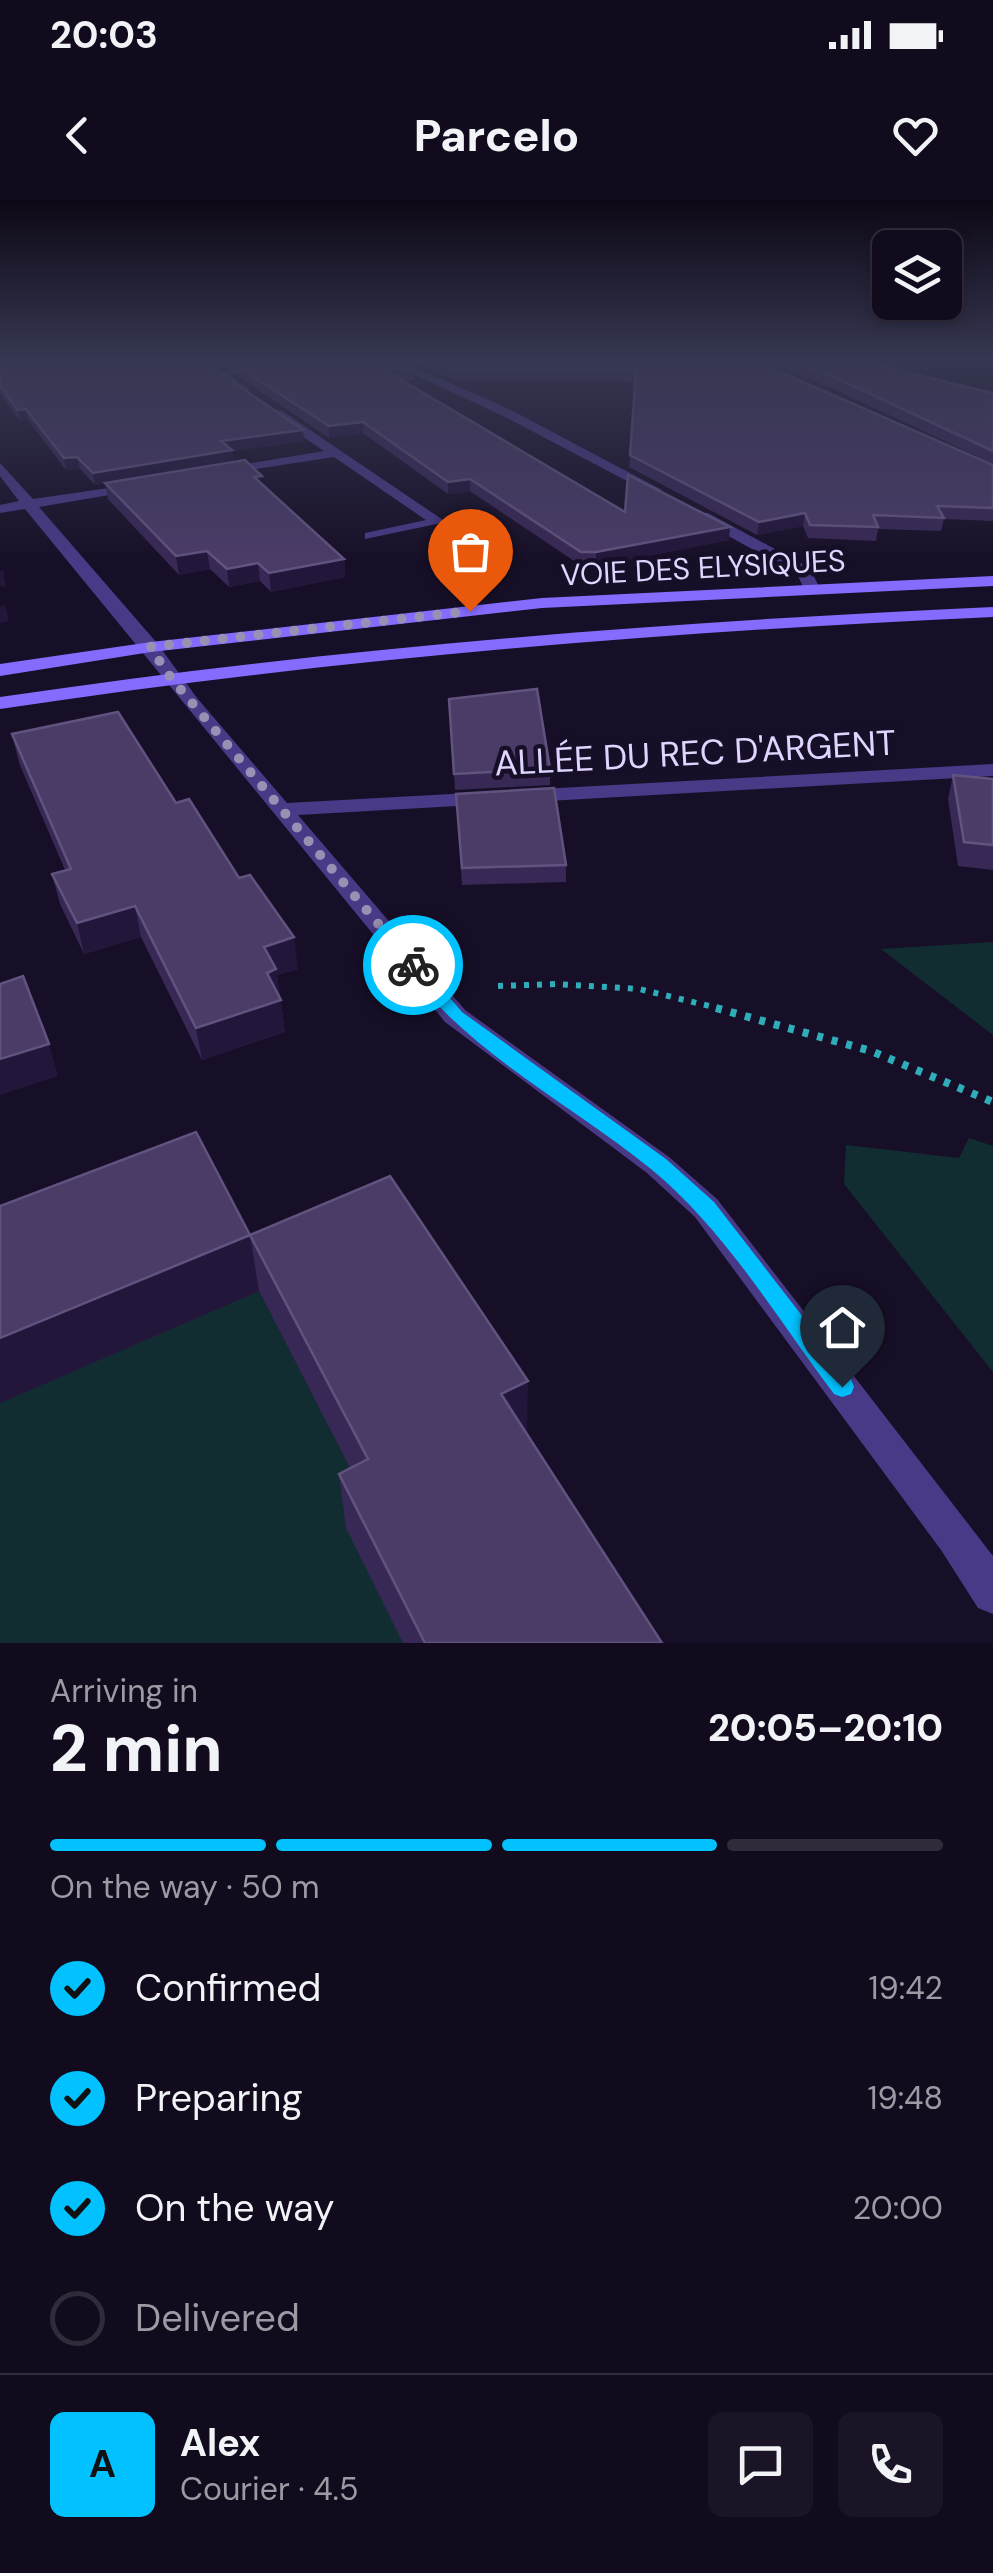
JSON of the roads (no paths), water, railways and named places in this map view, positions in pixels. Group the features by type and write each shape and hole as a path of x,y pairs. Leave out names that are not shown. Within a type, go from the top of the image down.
{"street":[{"path":"297,427 439,522 370,536"},
{"path":"532,427 670,498"},
{"path":"202,476 334,453"},
{"path":"0,467 280,810 455,1016 658,1164 706,1208 956,1536 993,1593"},
{"path":"0,509 145,485"},
{"path":"687,507 804,571 812,589"},
{"name":"VOIE DES ELYSIQUES","path":"0,670 150,647 542,604 993,581"},
{"name":"VOIE DES ELYSIQUES","path":"0,703 171,678 555,640 834,618 993,612"},
{"name":"ALLÉE DU REC D'ARGENT","path":"280,810 397,800 993,770"}]}
